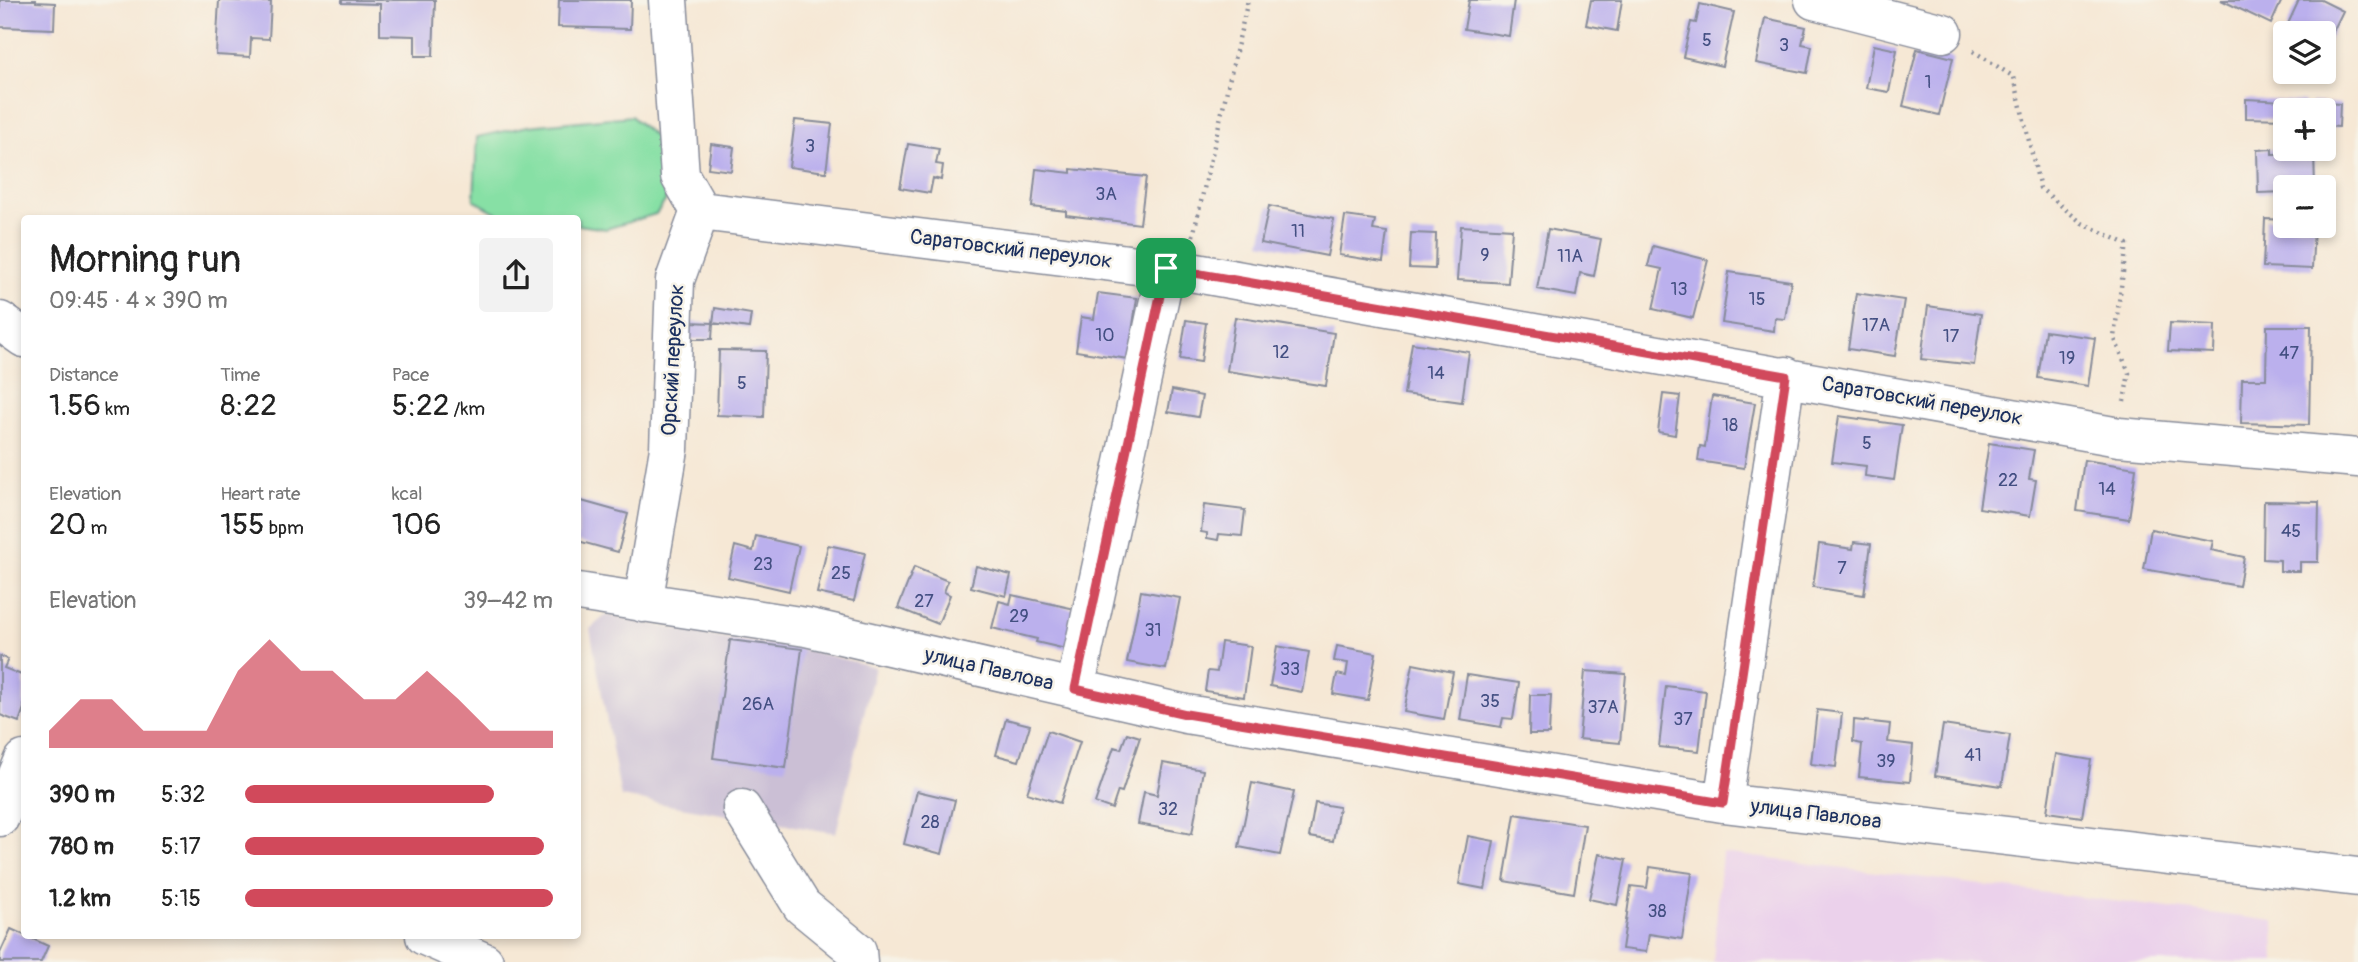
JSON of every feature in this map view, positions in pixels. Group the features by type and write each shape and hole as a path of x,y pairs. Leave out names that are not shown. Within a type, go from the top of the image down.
{"street":[{"path":"668,0 680,176 700,211"},
{"path":"1814,0 1943,33"},
{"name":"Саратовский переулок","path":"700,211 1176,270 2119,437 2358,458"},
{"name":"Орский переулок","path":"643,603 669,449 675,280 700,211"},
{"path":"1075,689 1176,270"},
{"path":"0,321 21,336"},
{"path":"1723,803 1786,376"},
{"name":"улица Павлова","path":"581,593 806,627 1186,714 1723,803 2358,877"},
{"path":"0,750 21,759"},
{"path":"0,817 21,767"},
{"path":"743,809 802,906 857,951 858,962"},
{"path":"432,939 484,962"}],"path":[{"path":"1176,270 1248,0"},
{"path":"1943,33 2014,77 2040,188 2082,223 2127,244 2114,337 2129,373 2119,437"}],"shaded area":[{"path":"606,615 730,640 802,649 875,667 836,833 621,797 590,629"},
{"path":"1722,853 2274,921 2275,962 1713,962"}],"green space":[{"path":"631,116 660,142 666,200 656,214 606,229 581,225 581,215 501,215 474,200 477,137 528,126"}],"building":[{"path":"0,0 55,3 54,29 0,27"},
{"path":"219,0 271,2 269,39 251,38 250,57 216,55"},
{"path":"342,0 435,0 433,56 415,56 415,36 380,35 380,4 342,3"},
{"path":"559,0 631,0 630,29 558,27"},
{"path":"1469,0 1514,0 1509,36 1464,29"},
{"path":"1591,0 1622,0 1617,31 1586,25"},
{"path":"2221,0 2282,0 2271,24"},
{"path":"2299,0 2321,0 2343,11 2336,25 2336,21 2289,21"},
{"path":"1700,4 1734,12 1722,66 1683,57 1691,22 1696,23"},
{"path":"1765,18 1806,27 1802,44 1812,46 1807,73 1756,63"},
{"path":"1874,45 1897,50 1889,92 1866,88"},
{"path":"1917,49 1953,58 1939,115 1903,106"},
{"path":"2246,99 2273,100 2273,119 2246,118"},
{"path":"2336,104 2340,104 2339,127 2336,127"},
{"path":"795,120 832,124 826,172 789,167"},
{"path":"711,144 734,147 731,171 708,168"},
{"path":"908,144 939,149 936,164 943,165 941,180 933,178 930,193 900,188"},
{"path":"2272,149 2273,161 2314,161 2315,175 2273,175 2273,192 2258,193 2257,150"},
{"path":"1036,169 1071,173 1071,169 1146,177 1140,224 1066,215 1066,211 1032,207"},
{"path":"1269,206 1334,219 1327,256 1261,243"},
{"path":"1345,216 1375,220 1373,230 1387,232 1383,262 1339,255"},
{"path":"2265,219 2273,219 2273,238 2313,238 2312,269 2263,267"},
{"path":"1461,226 1512,229 1508,283 1457,280"},
{"path":"1548,229 1601,239 1594,276 1580,273 1576,296 1537,289"},
{"path":"1411,233 1436,234 1435,269 1409,268"},
{"path":"1653,246 1708,260 1693,318 1653,309 1662,269 1648,266"},
{"path":"1729,272 1791,281 1785,319 1775,318 1774,331 1722,323"},
{"path":"1098,293 1137,298 1128,359 1076,351 1081,317 1094,319"},
{"path":"1856,293 1904,300 1895,356 1848,349"},
{"path":"1928,306 1981,314 1974,365 1921,359"},
{"path":"715,308 751,314 749,328 713,323"},
{"path":"1235,317 1334,333 1326,386 1227,371"},
{"path":"1186,320 1206,323 1201,362 1180,359"},
{"path":"689,322 713,323 712,339 688,339"},
{"path":"2170,323 2215,325 2214,353 2168,351"},
{"path":"2267,326 2311,326 2309,425 2241,423 2242,379 2266,379"},
{"path":"2045,331 2095,338 2088,386 2038,378"},
{"path":"1412,343 1469,352 1462,402 1404,394"},
{"path":"719,350 766,351 764,417 717,415"},
{"path":"1172,390 1202,396 1198,417 1168,412"},
{"path":"1663,394 1680,396 1675,435 1658,432"},
{"path":"1712,396 1755,403 1744,468 1698,461 1700,446 1705,447"},
{"path":"1839,416 1902,425 1894,480 1865,476 1866,466 1832,462"},
{"path":"1989,443 2034,450 2029,479 2036,480 2030,516 1979,508"},
{"path":"2084,460 2136,468 2129,519 2077,511"},
{"path":"581,501 628,514 618,552 581,542"},
{"path":"2264,501 2319,502 2318,562 2300,562 2300,571 2280,571 2280,560 2263,559"},
{"path":"1204,505 1245,510 1242,536 1219,534 1218,540 1207,538 1207,533 1201,532"},
{"path":"2151,529 2213,541 2211,550 2244,557 2239,586 2144,569"},
{"path":"756,536 799,546 789,591 728,577 735,546 753,551"},
{"path":"1854,542 1871,544 1864,595 1813,587 1819,544 1853,549"},
{"path":"828,545 865,553 854,601 817,593"},
{"path":"976,566 1011,575 1006,596 971,587"},
{"path":"914,567 948,581 944,592 950,595 938,624 898,608"},
{"path":"1141,591 1180,598 1166,669 1127,662"},
{"path":"1012,595 1075,609 1066,649 992,628 999,601 1010,604"},
{"path":"730,640 802,649 786,768 713,758"},
{"path":"1221,642 1251,646 1244,697 1205,691 1208,671 1217,672"},
{"path":"1277,646 1309,652 1302,692 1270,686"},
{"path":"1337,646 1376,653 1368,700 1333,694 1337,674 1346,676 1348,663 1334,661"},
{"path":"0,656 8,659 4,668 21,675 21,716 19,722 0,715"},
{"path":"1413,664 1453,672 1444,719 1404,712"},
{"path":"1585,671 1626,674 1620,743 1579,739"},
{"path":"1467,675 1519,683 1513,719 1503,718 1501,727 1460,720"},
{"path":"1666,686 1706,691 1699,751 1659,747"},
{"path":"1530,695 1551,695 1549,734 1529,734"},
{"path":"1817,710 1842,713 1836,767 1811,764"},
{"path":"1006,719 1030,725 1019,761 996,755"},
{"path":"1854,720 1890,724 1888,742 1913,745 1910,782 1859,777 1862,744 1853,742"},
{"path":"1943,725 2010,735 2002,786 1935,776"},
{"path":"1048,731 1080,742 1060,803 1027,793"},
{"path":"1127,733 1140,737 1122,792 1118,791 1112,809 1095,803 1114,747 1121,749"},
{"path":"2056,754 2091,760 2082,817 2047,812"},
{"path":"1163,763 1203,770 1192,834 1138,824 1144,792 1157,795"},
{"path":"1252,783 1294,792 1280,855 1239,847"},
{"path":"917,791 955,800 942,854 904,844"},
{"path":"1315,803 1339,807 1333,841 1309,837"},
{"path":"1515,814 1585,825 1574,893 1504,881"},
{"path":"1468,836 1494,841 1485,889 1459,884"},
{"path":"1599,854 1626,860 1617,905 1589,899"},
{"path":"1650,867 1692,873 1682,939 1649,934 1646,952 1622,949 1631,886 1647,888"},
{"path":"11,929 21,934 21,939 33,939 48,946 41,962 0,962 0,953"}],"route":[{"path":"1166,268 1786,376 1723,803 1186,714 1075,689 1166,268"}]}
